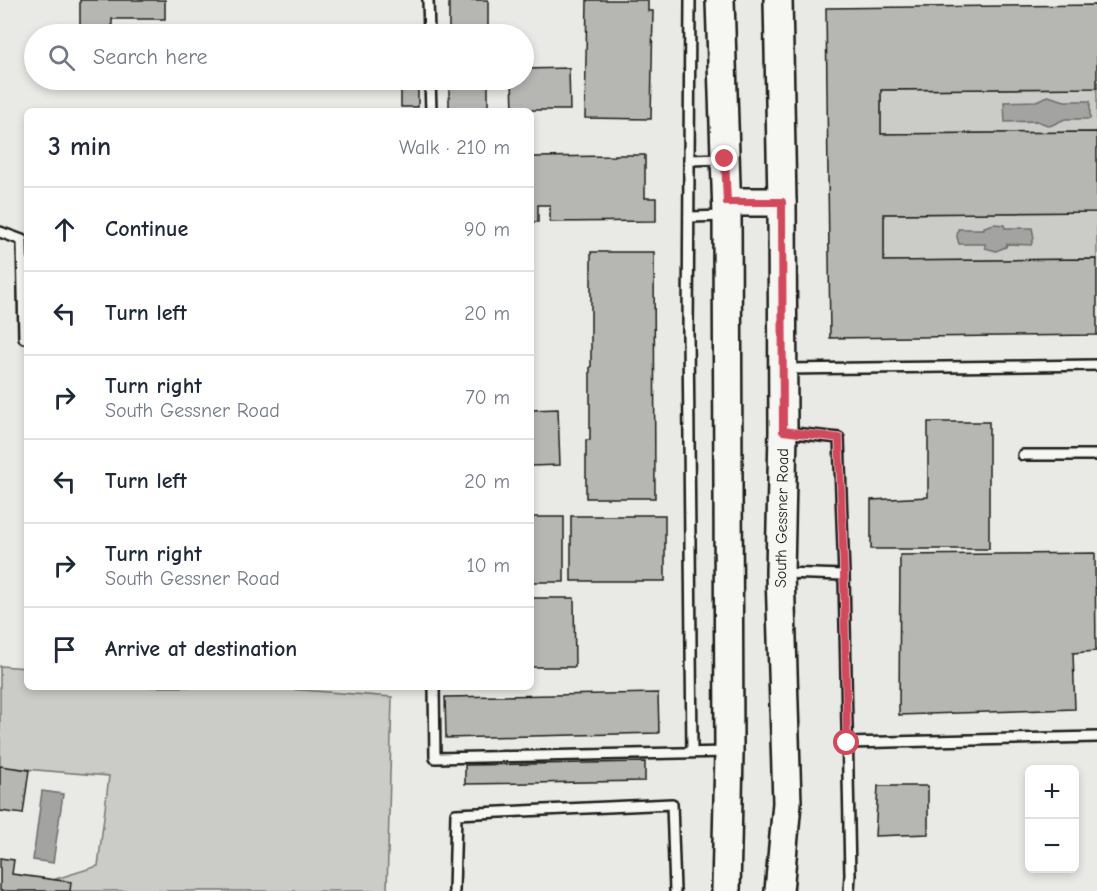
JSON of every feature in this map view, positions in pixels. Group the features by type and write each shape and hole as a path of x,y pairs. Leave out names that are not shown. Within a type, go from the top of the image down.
{"main road":[{"path":"720,0 727,209 718,752 726,891"},
{"name":"South Gessner Road","path":"778,0 783,369 780,573 787,803 779,891"},
{"path":"727,209 782,202"}],"lane":[{"path":"428,0 429,24"},
{"path":"690,0 688,333 692,752"},
{"path":"430,90 431,108"},
{"path":"689,160 725,159"},
{"path":"689,217 727,209"},
{"path":"0,232 22,240 24,246"},
{"path":"783,369 1097,365"},
{"path":"783,431 839,438 844,574 849,891"},
{"path":"1023,455 1097,455"},
{"path":"780,573 844,574"},
{"path":"434,690 435,758 718,752"},
{"path":"847,743 1097,737"},
{"path":"454,891 456,814 672,804 676,891"}],"shaded area":[{"path":"1097,88 1097,132 881,134 881,90"},
{"path":"1048,96 1065,101 1090,101 1090,119 1065,119 1050,126 1037,121 1005,122 1004,102 1036,101"},
{"path":"1097,212 1097,259 884,261 884,214"},
{"path":"994,224 1004,225 1005,228 1032,228 1034,238 1031,245 1007,244 1006,247 996,251 985,248 985,244 959,244 958,229 984,229"},
{"path":"0,666 24,668 24,690 302,690 392,697 387,891 17,891 98,866 109,776 0,767"},
{"path":"42,791 63,794 53,863 33,860"}],"building":[{"path":"80,0 165,0 165,19 112,19 112,24 80,24"},
{"path":"449,0 488,0 488,24 449,24"},
{"path":"587,0 648,0 648,11 653,11 651,119 585,118"},
{"path":"1097,5 1097,88 881,90 881,134 1097,132 1097,212 884,214 884,261 1097,259 1097,335 830,338 826,8"},
{"path":"569,68 570,110 513,108 512,90 534,90 534,69"},
{"path":"401,90 418,90 418,107 401,107"},
{"path":"449,90 488,90 488,108 449,108"},
{"path":"645,155 645,198 656,198 656,221 550,222 550,205 538,205 538,222 534,222 534,157"},
{"path":"591,252 654,252 655,498 586,498 586,440 590,440"},
{"path":"558,409 560,465 534,466 534,410"},
{"path":"928,422 989,422 989,549 871,549 871,500 928,497"},
{"path":"665,515 665,581 571,581 571,516"},
{"path":"534,517 564,517 564,582 534,582"},
{"path":"1095,553 1096,651 1073,653 1075,709 899,715 900,555"},
{"path":"534,598 574,598 575,667 534,667"},
{"path":"658,693 659,733 446,738 445,697"},
{"path":"645,762 645,781 465,784 465,765"},
{"path":"0,766 29,770 23,814 0,811"},
{"path":"878,786 928,786 928,834 875,836"},
{"path":"0,858 14,860 12,874 71,882 70,891 0,891"}],"route":[{"path":"725,159 727,202 782,202 783,431 839,438 847,743"}]}
